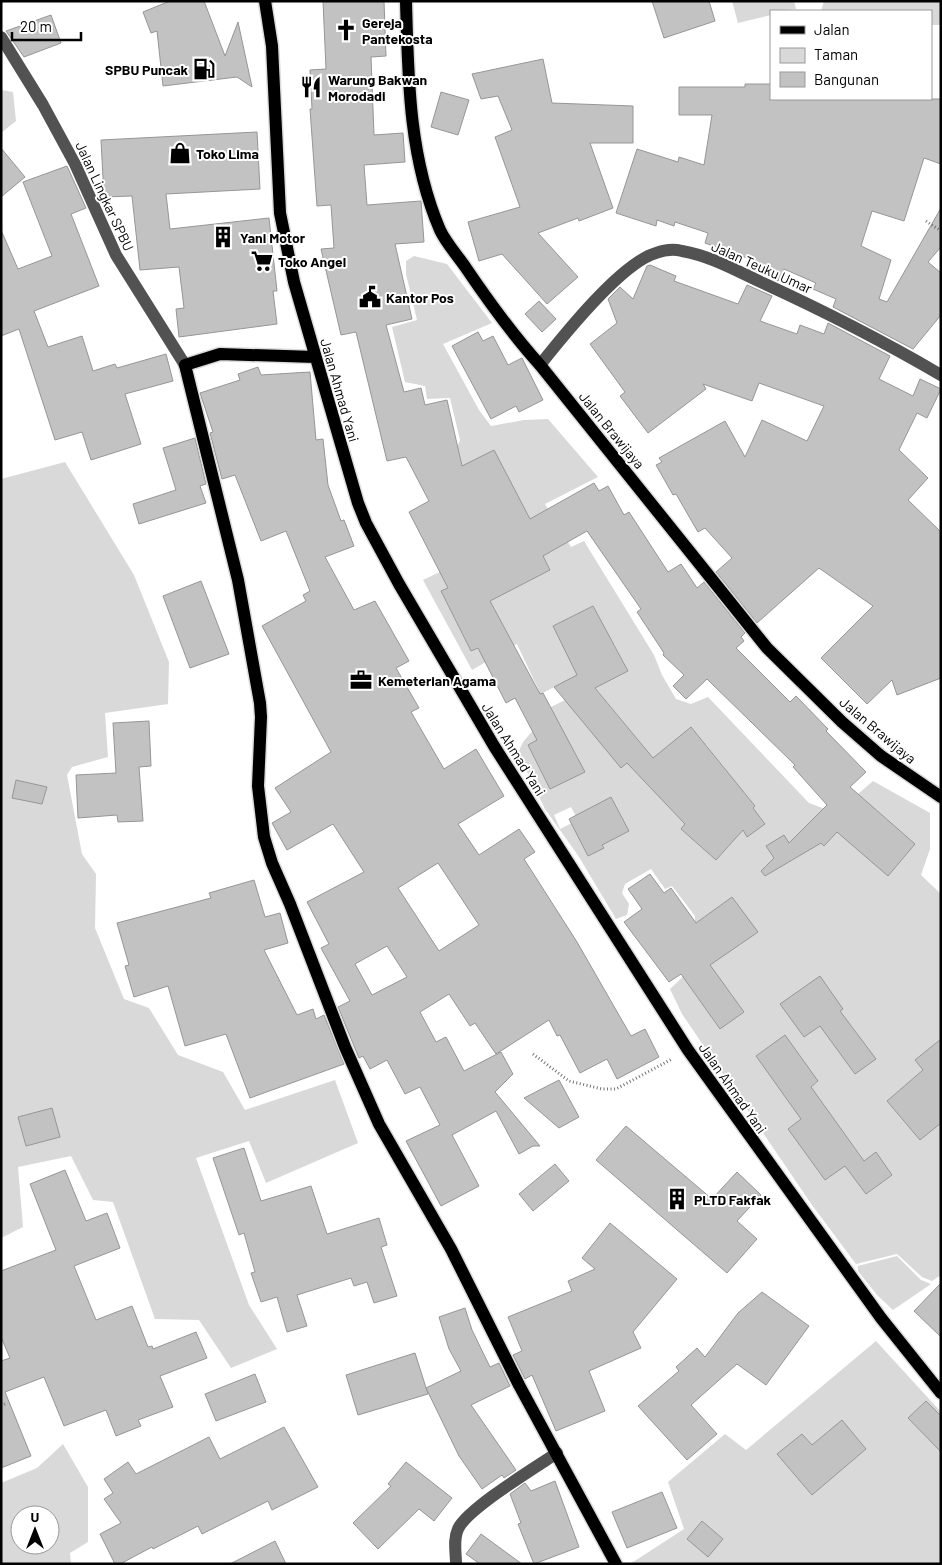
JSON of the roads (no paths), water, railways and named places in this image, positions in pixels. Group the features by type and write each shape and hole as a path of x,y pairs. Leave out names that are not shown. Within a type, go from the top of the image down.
{"main road":[{"name":"Jalan Ahmad Yani","path":"266,1 272,46 280,213 294,282 315,357 358,503 370,532 494,746 688,1050 881,1318 941,1393"},
{"name":"Jalan Brawijaya","path":"406,1 409,95 415,146 425,187 441,232 508,329 540,365 768,648 875,750 941,798"},
{"path":"315,357 220,354 186,365 238,580 260,703 258,786 264,837 272,863 290,904 345,1047 379,1124 451,1249 519,1384 616,1564"}],"street":[{"name":"Jalan Lingkar SPBU","path":"1,37 43,105 75,164 116,255 186,365"},
{"name":"Jalan Teuku Umar","path":"540,365 570,327 623,275 643,259 655,253 674,250 708,258 787,294 892,346 941,375"},
{"path":"456,1564 455,1539 464,1520 520,1477 556,1453"}],"place":[{"name":"Gereja Pantekosta","path":"346,30"},
{"name":"SPBU Puncak","path":"204,69"},
{"name":"Warung Bakwan Morodadi","path":"311,87"},
{"name":"Toko Lima","path":"180,153"},
{"name":"Yani Motor","path":"223,237"},
{"name":"Toko Angel","path":"262,261"},
{"name":"Kantor Pos","path":"370,297"},
{"name":"Kemeterian Agama","path":"361,680"},
{"name":"PLTD Fakfak","path":"677,1199"}]}
